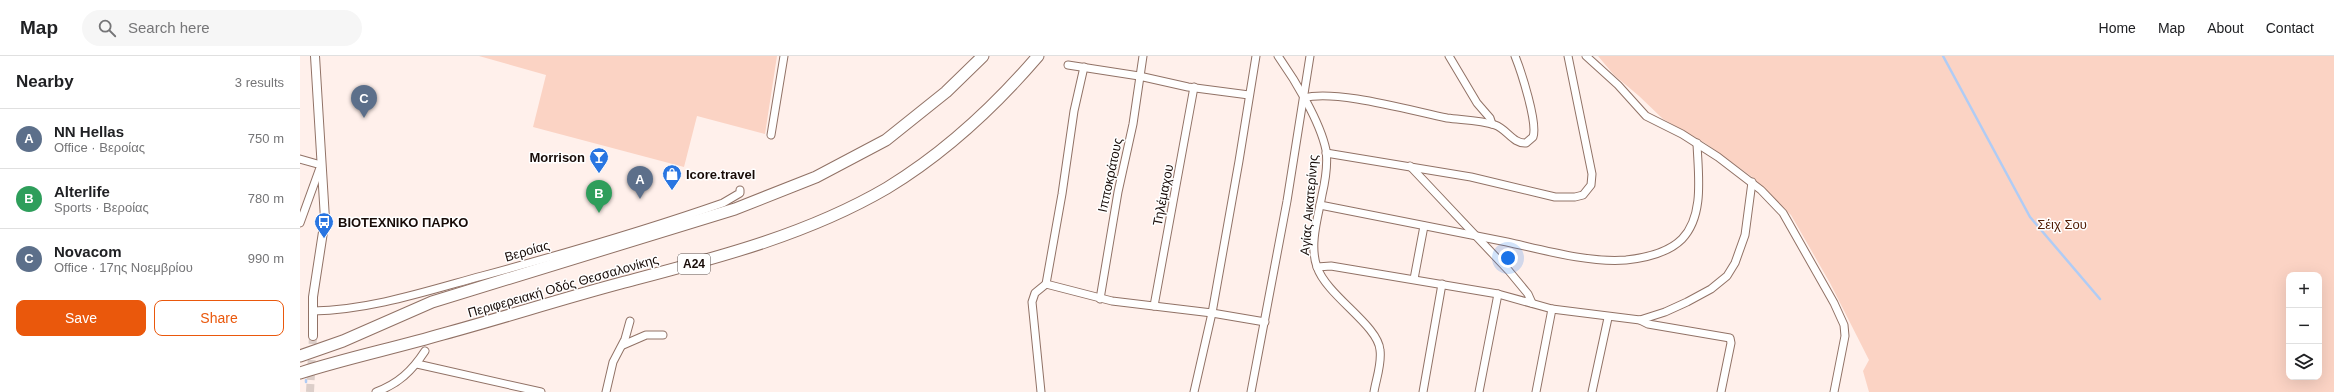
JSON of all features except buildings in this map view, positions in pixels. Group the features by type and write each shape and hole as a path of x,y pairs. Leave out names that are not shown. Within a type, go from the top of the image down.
{"highway":[{"name":"Περιφερειακή Οδός Θεσσαλονίκης","path":"300,356 343,341 432,302 736,209 816,176 852,160 886,140 946,92 983,56"},
{"name":"Περιφερειακή Οδός Θεσσαλονίκης","path":"300,373 345,359 443,334 538,306 714,258 767,241 834,215 888,186 937,153 987,109 1038,56"}],"street":[{"path":"313,336 314,288 325,219 315,56"},
{"path":"771,135 784,56"},
{"name":"Ιπποκράτους","path":"1100,299 1118,192 1133,124 1143,56"},
{"path":"1194,392 1212,313 1256,56"},
{"name":"Αγίας Αικατερίνης","path":"1278,56 1304,98 1326,153 1314,249 1317,267 1330,288 1378,342 1380,354 1374,392"},
{"path":"1252,392 1304,98 1310,56"},
{"path":"1449,56 1474,98 1490,118 1492,124"},
{"path":"1304,98 1320,96 1351,99 1444,117 1492,124 1503,129 1520,143 1530,142 1534,134 1534,126 1525,82 1516,56"},
{"path":"1326,153 1471,176 1554,197 1575,198 1583,195 1591,185 1592,174 1568,56"},
{"path":"1586,56 1618,84 1646,116 1697,143 1752,182 1778,207 1790,222 1842,319 1845,336 1834,392"},
{"path":"1068,64 1194,87 1249,95"},
{"path":"1041,392 1032,302 1035,293 1046,284 1062,194 1074,111 1084,67"},
{"name":"Τηλέμαχου","path":"1154,306 1194,87"},
{"path":"1320,205 1569,254 1615,260 1651,256 1666,250 1686,234 1695,215 1698,192 1697,143"},
{"path":"300,159 321,165 300,223"},
{"path":"1410,166 1521,285 1532,303"},
{"path":"1317,267 1331,266 1414,279 1498,294 1552,309 1608,318 1640,320 1665,312 1687,302 1724,279 1735,263 1745,235 1752,182"},
{"name":"Βεροίας","path":"313,311 357,307 392,300 562,254 723,203 740,193 740,190"},
{"path":"1414,279 1424,226"},
{"path":"1046,284 1100,299 1212,313 1265,322"},
{"path":"1423,392 1442,284"},
{"path":"1479,392 1498,294"},
{"path":"1536,392 1552,309"},
{"path":"1592,392 1608,318"},
{"path":"1640,320 1648,324 1730,338 1731,343 1722,392"},
{"path":"606,392 613,362 621,346 630,321"},
{"path":"621,346 646,335 663,335"},
{"path":"376,392 398,381 417,364 425,351"},
{"path":"417,364 541,392"}],"green space":[{"path":"479,56 777,56 765,134 697,116 684,167 533,127 546,75"},
{"name":"Σέιχ Σου","path":"1598,56 2334,56 2334,392 1869,392 1863,371 1869,360 1830,283 1791,215 1752,177 1705,143 1663,119 1614,75"}],"waterway":[{"path":"1943,56 2030,217 2100,299"}],"tunnel":[{"path":"310,392 313,336"}],"place":[{"name":"Novacom","path":"364,118"},
{"name":"Morrison","path":"599,174"},
{"name":"Icore.travel","path":"672,191"},
{"name":"NN Hellas","path":"640,199"},
{"name":"Alterlife","path":"599,213"},
{"name":"ΒΙΟΤΕΧΝΙΚΟ ΠΑΡΚΟ","path":"324,239"}]}
